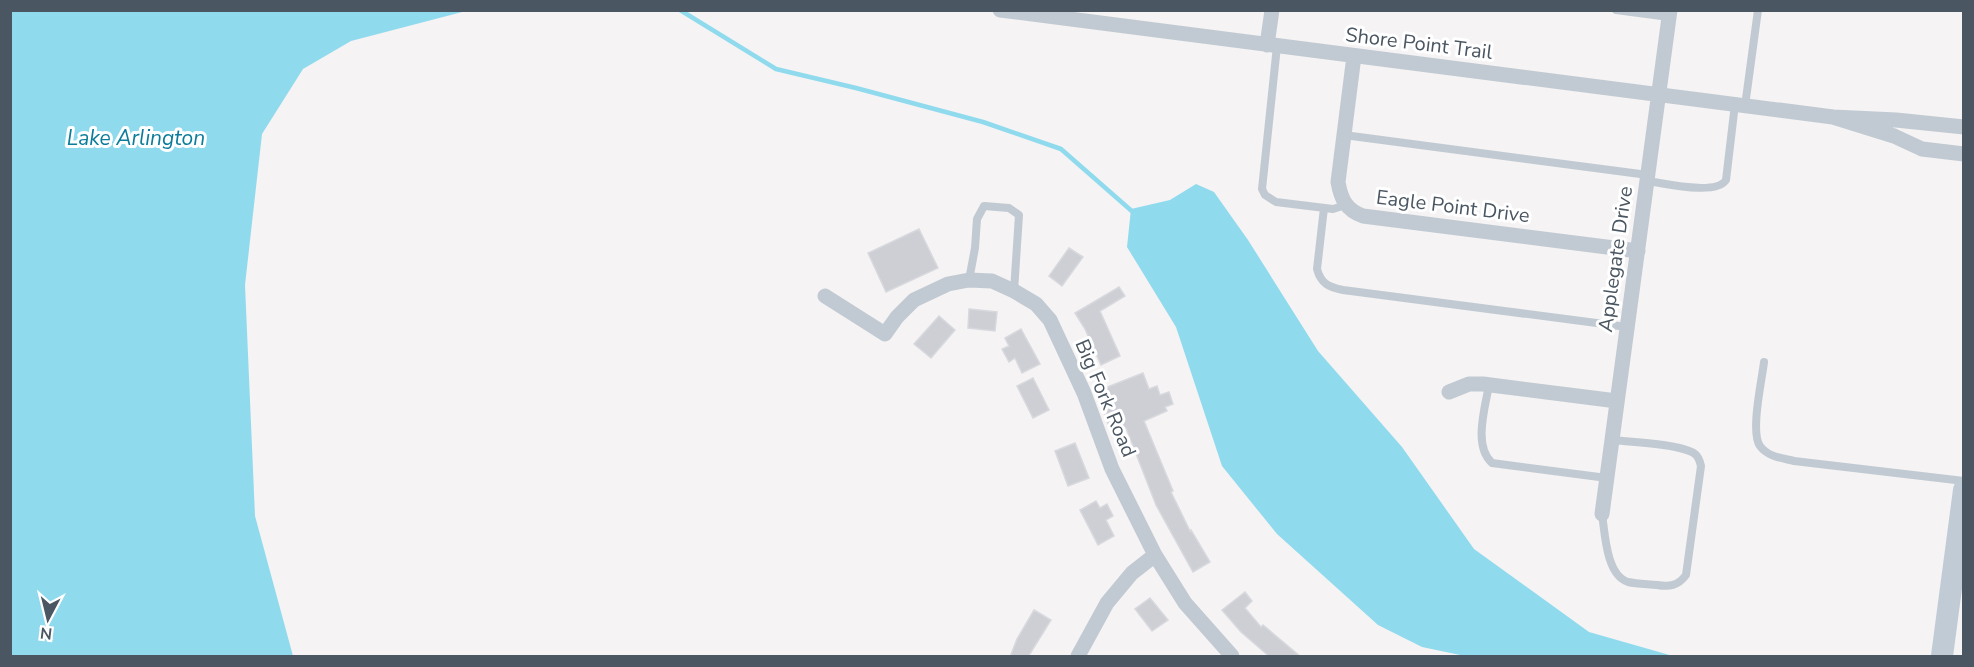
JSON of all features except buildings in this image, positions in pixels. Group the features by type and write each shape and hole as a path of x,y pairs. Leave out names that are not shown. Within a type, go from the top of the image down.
{"main road":[{"path":"1942,657 1964,490"}],"street":[{"name":"Shore Point Trail","path":"1000,10 1833,117 1896,120 1964,127"},
{"path":"1272,10 1272,45"},
{"name":"Applegate Drive","path":"1602,514 1670,14"},
{"path":"1346,205 1340,194 1338,182 1354,56"},
{"name":"Shore Point Trail","path":"1833,117 1894,136 1922,149 1964,154"},
{"name":"Eagle Point Drive","path":"1346,205 1353,212 1363,216 1638,251"},
{"name":"Big Fork Road","path":"825,296 885,334 897,317 914,300 948,284 969,280 992,281 1036,304 1050,320 1084,393 1112,469 1155,555 1185,603 1232,657"},
{"path":"1449,392 1469,384 1488,385 1617,401"},
{"path":"1078,657 1107,603 1132,573 1155,555"}],"lane":[{"path":"1616,10 1670,14"},
{"path":"1344,135 1648,178 1710,189 1723,185 1726,180 1758,10"},
{"path":"1272,45 1262,189 1265,195 1276,202 1333,209 1346,205"},
{"path":"969,280 977,219 984,206 1009,208 1019,215 1014,291"},
{"path":"1324,208 1317,269 1319,277 1332,287 1627,327"},
{"path":"1764,362 1756,429 1758,442 1767,453 1794,461 1964,481"},
{"path":"1488,385 1481,441 1486,458 1492,463 1607,477"},
{"path":"1602,514 1610,563 1621,578 1628,582 1668,586 1683,580 1686,575 1701,466 1700,459 1682,448 1612,440"}],"water":[{"name":"Lake Arlington","path":"10,11 466,11 351,41 303,69 262,134 245,285 255,516 293,656 11,656"},
{"path":"1196,184 1214,192 1248,240 1318,351 1402,447 1474,549 1589,632 1673,656 1465,656 1422,647 1378,625 1277,534 1222,466 1176,327 1127,247 1131,209 1170,200"}],"waterway":[{"path":"680,10 776,69 983,122 1061,149 1134,213"}]}
